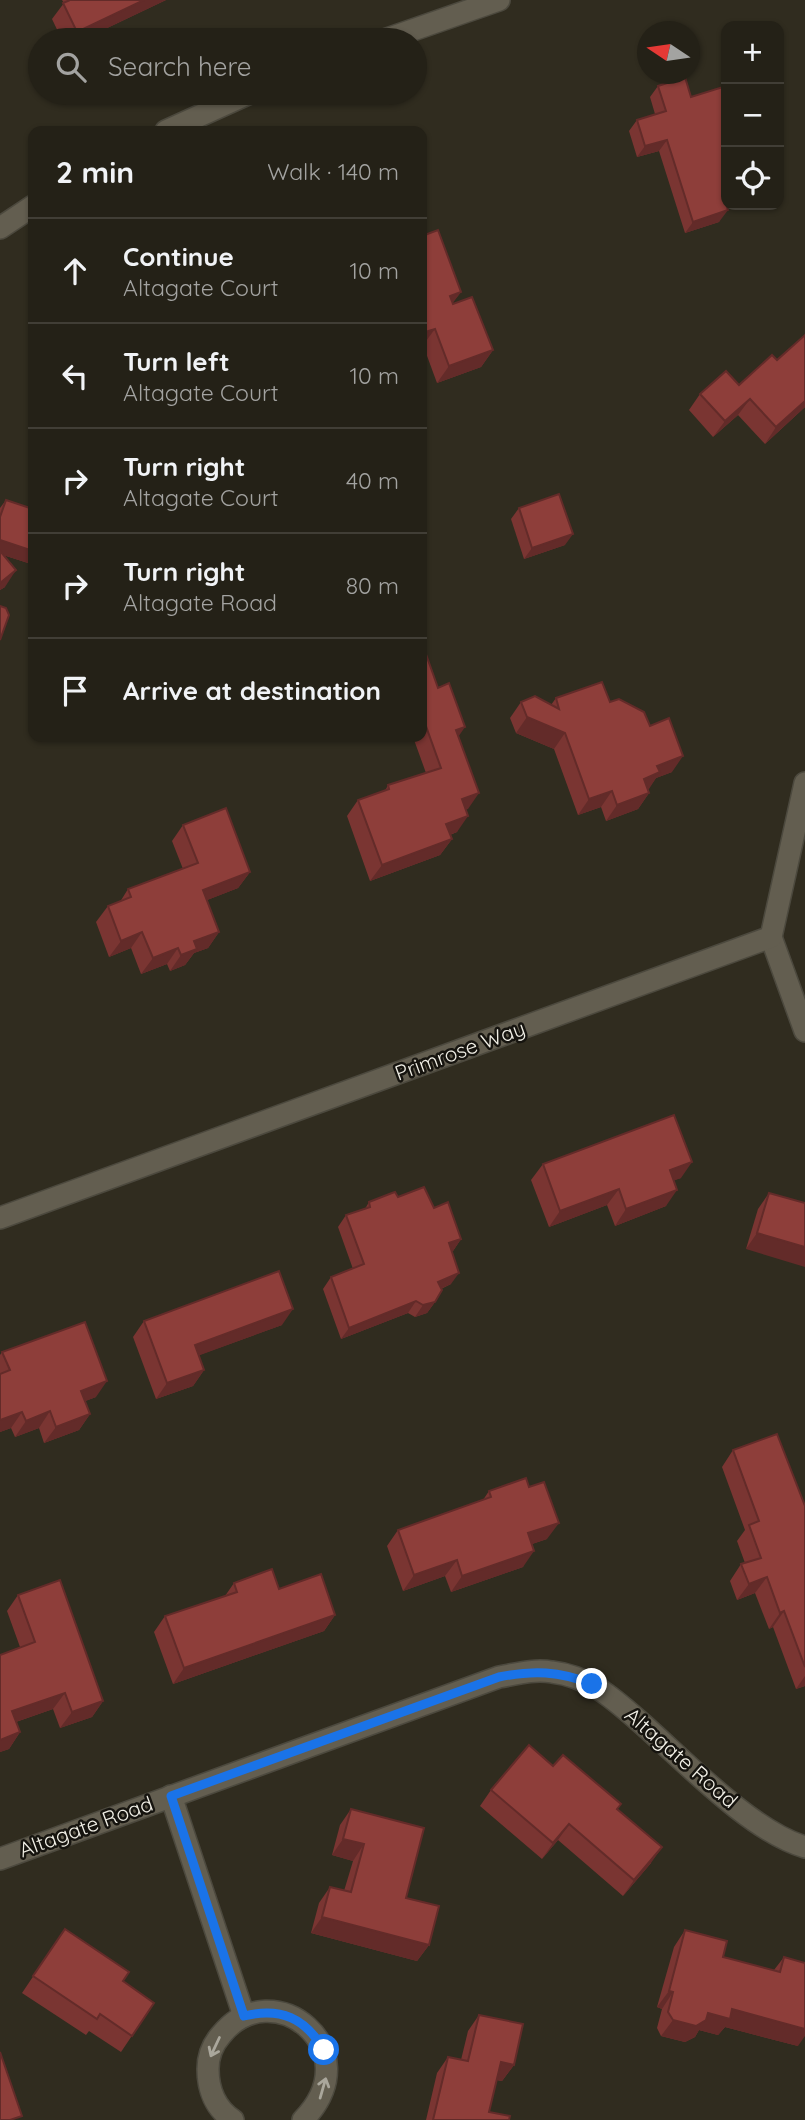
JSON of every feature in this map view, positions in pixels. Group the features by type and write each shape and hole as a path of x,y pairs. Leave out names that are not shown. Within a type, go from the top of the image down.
{"street":[{"path":"418,28 499,0"},
{"path":"177,126 223,105"},
{"path":"0,228 28,209"},
{"path":"805,783 771,937 805,1031"},
{"name":"Primrose Way","path":"0,1218 771,937"},
{"name":"Altagate Road","path":"0,1859 499,1677 527,1671 551,1672 592,1684 754,1821 787,1842 805,1847"},
{"path":"171,1796 244,2016"},
{"path":"233,2120 216,2103 208,2083 208,2063 215,2043 227,2027 244,2016 263,2011 283,2013 307,2027 324,2050 328,2069 325,2089 317,2106 303,2120"}],"building":[{"path":"70,0 144,0 85,28 75,28 63,3"},
{"path":"687,84 691,97 721,88 721,210 728,210 693,222 667,140 645,146 637,120 666,111 658,86"},
{"path":"438,230 461,292 450,296 453,304 472,297 493,350 449,366 435,329 427,331 427,234"},
{"path":"805,335 805,401 776,427 750,399 725,421 700,394 726,371 739,385 772,355 777,360"},
{"path":"559,494 573,534 532,548 519,508"},
{"path":"6,500 28,507 28,549 0,540 0,517"},
{"path":"0,551 16,570 0,583"},
{"path":"0,606 6,608 9,615 0,640"},
{"path":"427,657 438,688 449,683 465,727 456,730 479,793 462,799 468,816 446,824 452,839 382,865 358,800 389,789 388,785 441,768 427,729"},
{"path":"602,682 610,702 619,699 644,712 650,726 669,718 683,756 657,766 660,772 644,779 649,793 617,805 612,791 589,799 565,733 527,717 521,702 535,696 559,709 556,698"},
{"path":"226,808 250,872 203,890 219,932 194,941 197,949 181,955 178,948 153,958 142,932 121,941 108,906 131,897 128,889 198,863 183,825"},
{"path":"674,1115 692,1162 670,1170 677,1190 626,1209 619,1189 560,1211 543,1164"},
{"path":"424,1187 434,1208 448,1202 461,1239 449,1243 459,1273 438,1282 442,1290 435,1302 423,1305 416,1301 349,1328 331,1277 364,1264 346,1215 370,1207 369,1202 392,1193 395,1192 398,1197"},
{"path":"769,1193 805,1203 805,1247 757,1233"},
{"path":"279,1271 293,1309 195,1345 204,1370 167,1383 144,1321"},
{"path":"85,1322 107,1381 81,1391 90,1414 56,1427 50,1411 26,1421 22,1412 0,1420 0,1374 10,1370 2,1352"},
{"path":"777,1434 805,1506 805,1667 784,1611 780,1613 767,1577 749,1584 741,1564 761,1558 749,1525 759,1521 733,1450"},
{"path":"526,1478 529,1487 544,1482 559,1523 528,1533 534,1551 462,1576 457,1560 414,1575 398,1530 491,1497 489,1491"},
{"path":"272,1569 279,1589 321,1574 335,1615 184,1668 165,1616 237,1592 234,1583"},
{"path":"60,1580 103,1701 72,1712 65,1693 12,1711 20,1732 0,1740 0,1655 35,1642 18,1595"},
{"path":"529,1745 553,1766 563,1755 621,1804 617,1809 662,1847 634,1880 569,1824 553,1843 491,1790"},
{"path":"351,1809 424,1828 406,1898 439,1906 429,1945 322,1917 330,1887 351,1892 364,1844 343,1839"},
{"path":"65,1929 129,1972 123,1981 154,2003 132,2036 100,2014 97,2019 33,1976"},
{"path":"685,1930 727,1941 723,1957 780,1972 784,1957 805,1963 805,2029 732,2009 730,2019 708,2013 706,2020 696,2026 673,2020 668,2012 673,1992 669,1991"},
{"path":"479,2015 523,2024 514,2065 501,2062 489,2112 510,2116 509,2120 433,2120 448,2057 468,2061"},
{"path":"0,2052 22,2116 10,2120 0,2120"}],"route":[{"path":"324,2050 314,2033 300,2021 283,2013 263,2011 244,2016 171,1796 499,1677 527,1671 551,1672 592,1684"}]}
